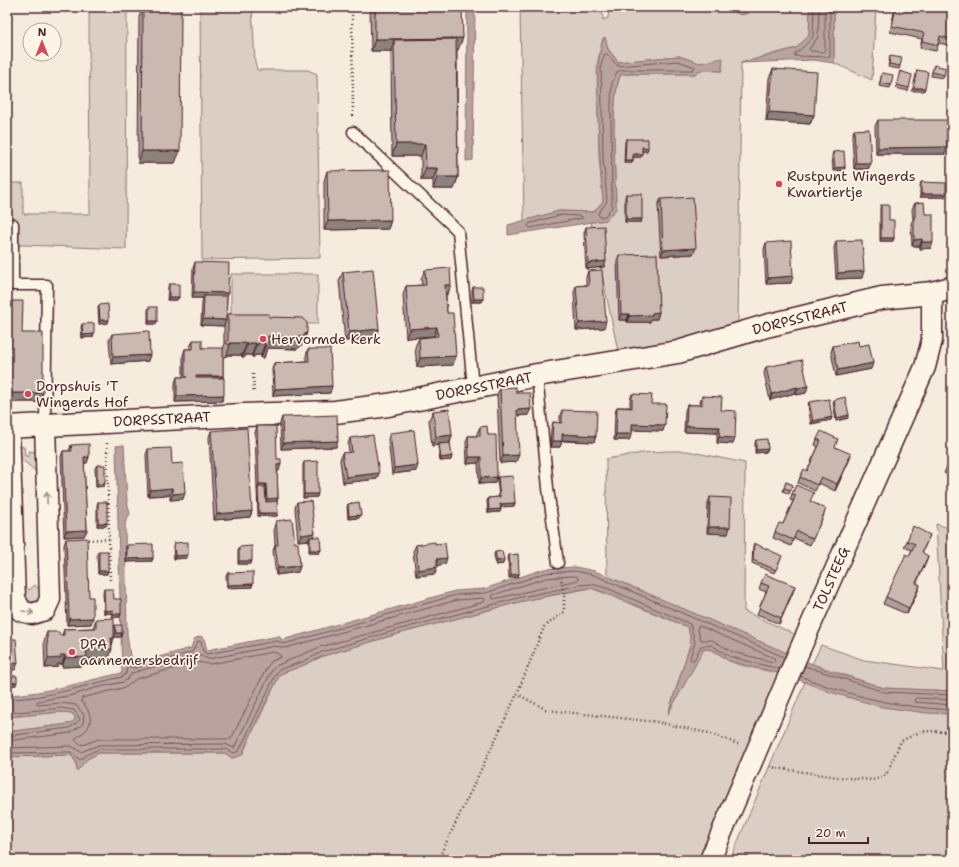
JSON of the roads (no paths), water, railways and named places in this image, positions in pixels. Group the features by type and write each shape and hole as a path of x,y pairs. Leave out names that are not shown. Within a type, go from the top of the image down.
{"street":[{"name":"DORPSSTRAAT","path":"8,427 106,421 335,412 388,405 537,375 678,352 766,326 882,298 942,290"},
{"name":"TOLSTEEG","path":"710,860 797,656 925,367 942,290"},
{"path":"8,427 15,598 21,610 32,614 45,610 50,599 45,424"}],"lane":[{"path":"353,132 458,231 473,387"},
{"path":"13,224 13,285 47,285 45,424"},
{"path":"537,375 548,488 558,563"}],"water":[{"path":"467,7 475,7 473,160 466,161"},
{"path":"731,7 748,7 748,13 741,15 731,10"},
{"path":"810,7 834,7 834,63 814,60 741,63 796,48 809,36"},
{"path":"605,37 608,49 618,62 679,56 700,63 723,58 722,71 700,70 695,74 621,74 617,85 614,119 616,209 606,220 508,235 508,225 559,211 594,212 603,201 598,115 598,65 601,47"},
{"path":"124,445 127,501 130,514 126,520 125,526 127,634 131,663 134,664 191,648 194,639 201,636 204,639 207,650 279,636 282,640 455,591 484,589 544,569 575,567 595,571 829,671 884,688 952,691 952,714 927,713 882,707 830,692 787,675 729,661 719,653 710,649 704,649 668,714 691,642 688,627 607,593 591,588 523,601 394,635 323,656 280,674 249,737 242,755 232,758 225,753 99,753 87,759 77,771 76,762 71,755 7,757 7,732 69,724 76,719 72,713 61,712 7,717 7,695 51,690 122,673 116,446"}],"place":[{"name":"Rustpunt Wingerds Kwartiertje","path":"779,184"},
{"name":"Hervormde Kerk","path":"263,339"},
{"name":"Dorpshuis 'T Wingerds Hof","path":"28,394"},
{"name":"DPA aannemersbedrijf","path":"72,652"}]}
